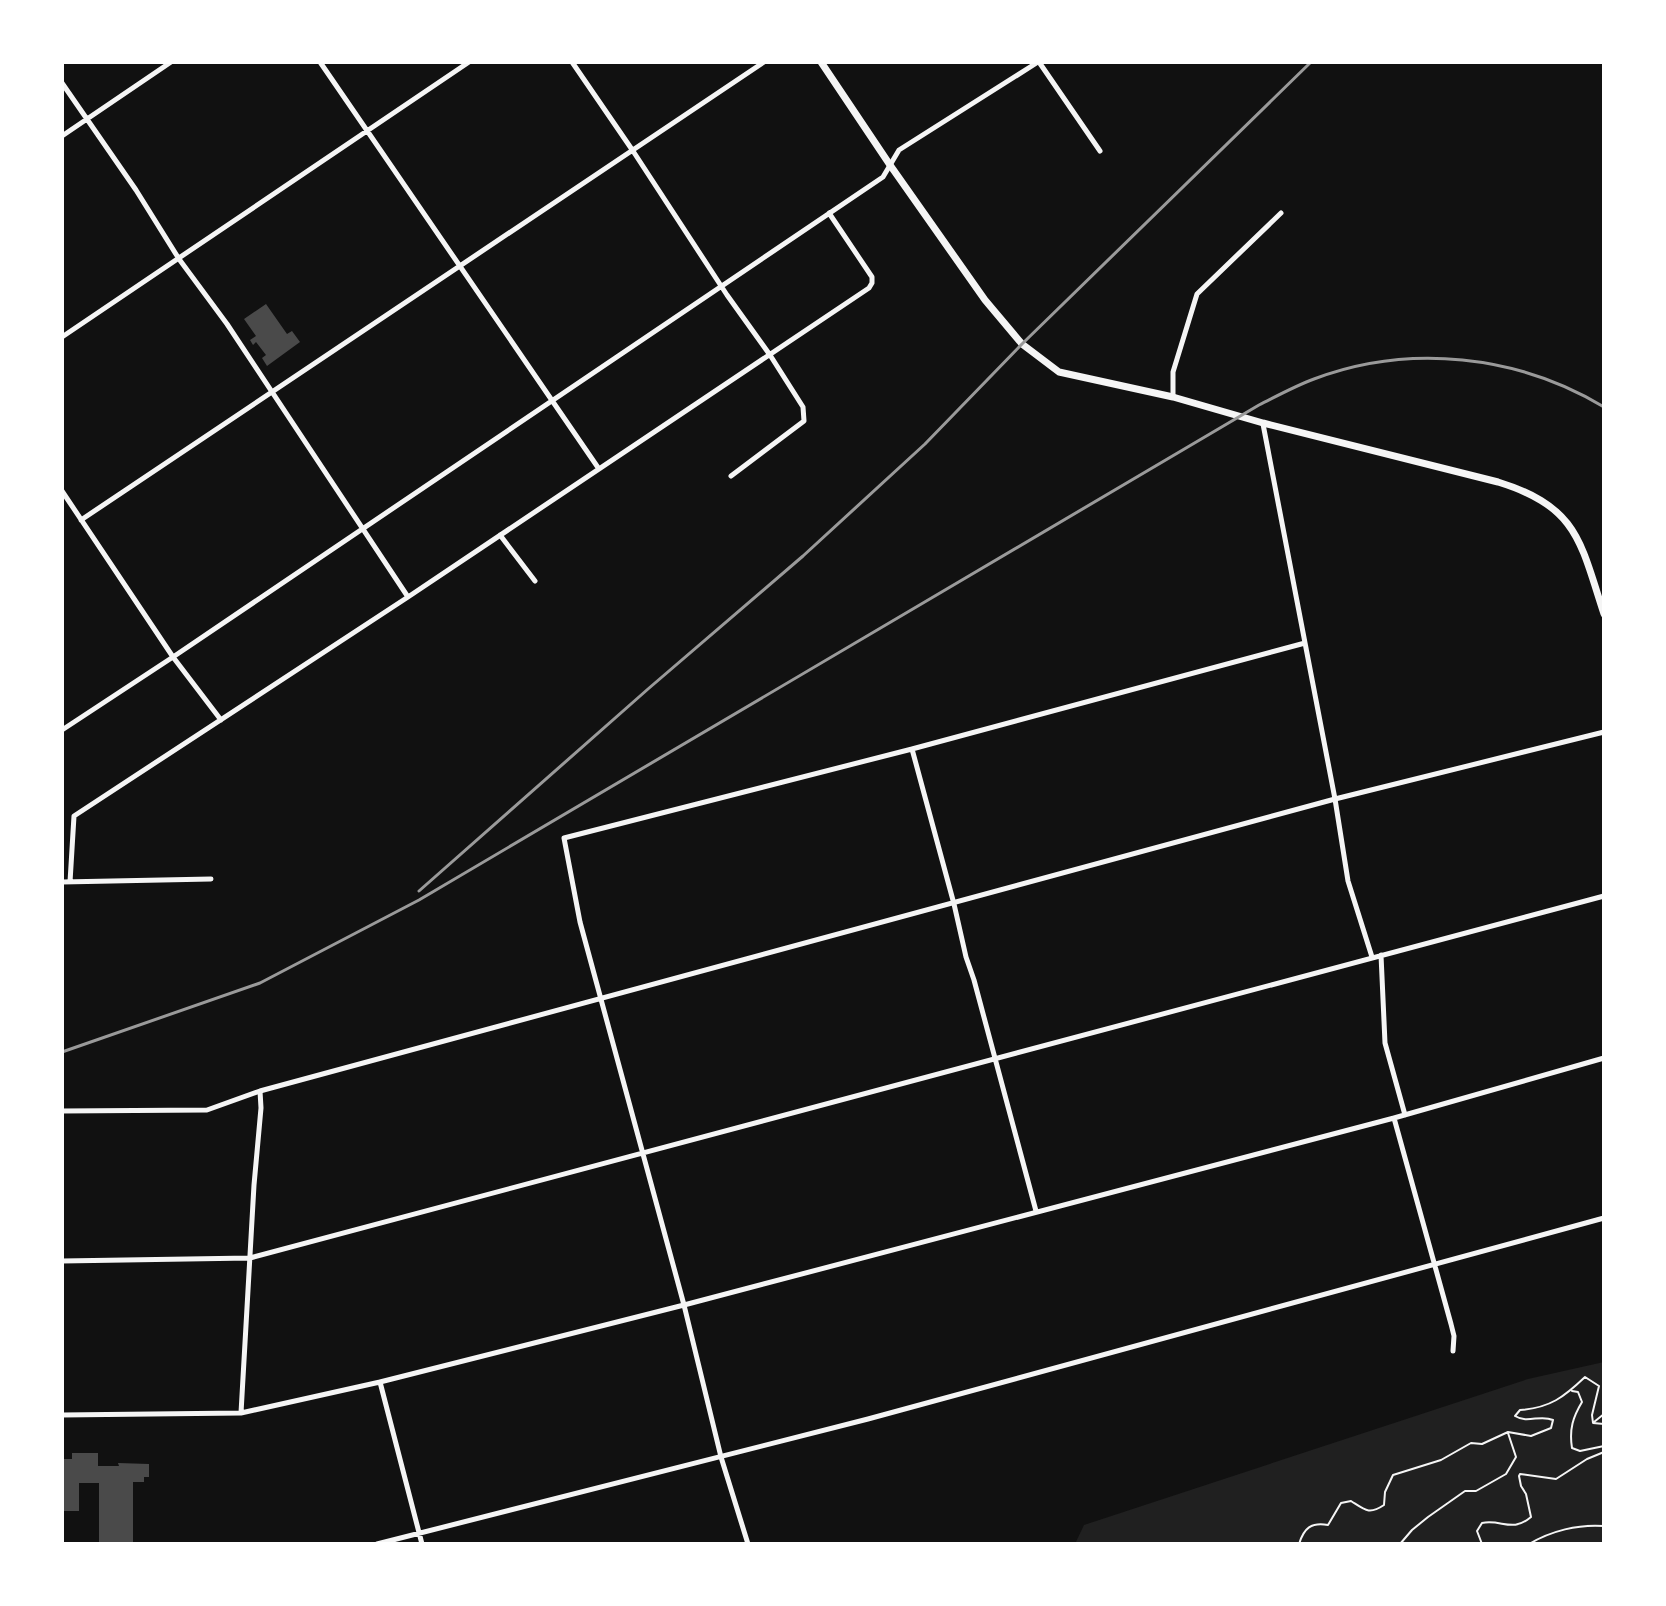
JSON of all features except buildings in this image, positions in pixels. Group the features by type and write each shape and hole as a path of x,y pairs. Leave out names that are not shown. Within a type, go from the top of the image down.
{"main road":[{"path":"821,62 985,300 1022,344 1059,372 1173,397 1498,482 1541,499 1562,515 1579,540 1604,614"}],"street":[{"path":"62,136 171,62"},
{"path":"320,62 599,469"},
{"path":"62,337 469,62"},
{"path":"572,62 803,407 804,421 731,476"},
{"path":"81,520 764,62"},
{"path":"62,730 883,177 899,150 1038,62 1100,151"},
{"path":"62,83 408,597"},
{"path":"70,882 74,816 869,288 872,277 829,213"},
{"path":"1173,397 1173,372 1197,294 1281,213"},
{"path":"1263,423 1348,881 1372,957"},
{"path":"62,491 173,657 221,720"},
{"path":"500,535 535,581"},
{"path":"748,1544 721,1457 684,1305 580,922 564,838 912,749 1305,643"},
{"path":"62,1111 207,1110 260,1091 1335,799 1604,732"},
{"path":"912,749 1036,1212"},
{"path":"62,882 211,879"},
{"path":"62,1261 250,1258 1604,896"},
{"path":"1381,955 1385,1043 1405,1115"},
{"path":"62,1415 241,1413 380,1382 1394,1118 1604,1058"},
{"path":"241,1413 260,1091"},
{"path":"1394,1118 1451,1324 1453,1351"},
{"path":"377,1544 721,1457 1604,1218"},
{"path":"380,1382 422,1544"}],"path":[{"path":"1299,1544 1303,1531 1310,1525 1328,1525 1341,1503 1351,1501 1366,1511 1376,1511 1384,1505 1385,1492 1393,1475 1441,1460 1471,1443 1482,1444 1508,1432 1531,1436 1551,1428 1553,1420 1546,1417 1521,1420 1515,1416 1520,1410 1536,1409 1559,1401 1585,1377 1599,1386 1593,1423"},
{"path":"1571,1391 1578,1392 1582,1402 1570,1430 1572,1448 1580,1451 1604,1446"},
{"path":"1593,1423 1604,1414"},
{"path":"1593,1423 1604,1424"},
{"path":"1400,1544 1412,1530 1465,1491 1476,1491 1506,1474 1516,1457 1508,1432"},
{"path":"1482,1544 1477,1531 1482,1523 1492,1521 1514,1527 1531,1517 1520,1474 1556,1479 1604,1452"},
{"path":"1529,1544 1566,1529 1604,1526"}],"shaded area":[{"path":"1604,1362 1604,1544 1075,1544 1084,1525 1528,1379"}],"railway":[{"path":"419,891 803,556 925,444 1022,344 1311,62"},
{"path":"62,1052 260,983 419,900 1259,405 1307,382 1350,368 1387,361 1425,358 1462,360 1536,376 1571,389 1604,407"}]}
